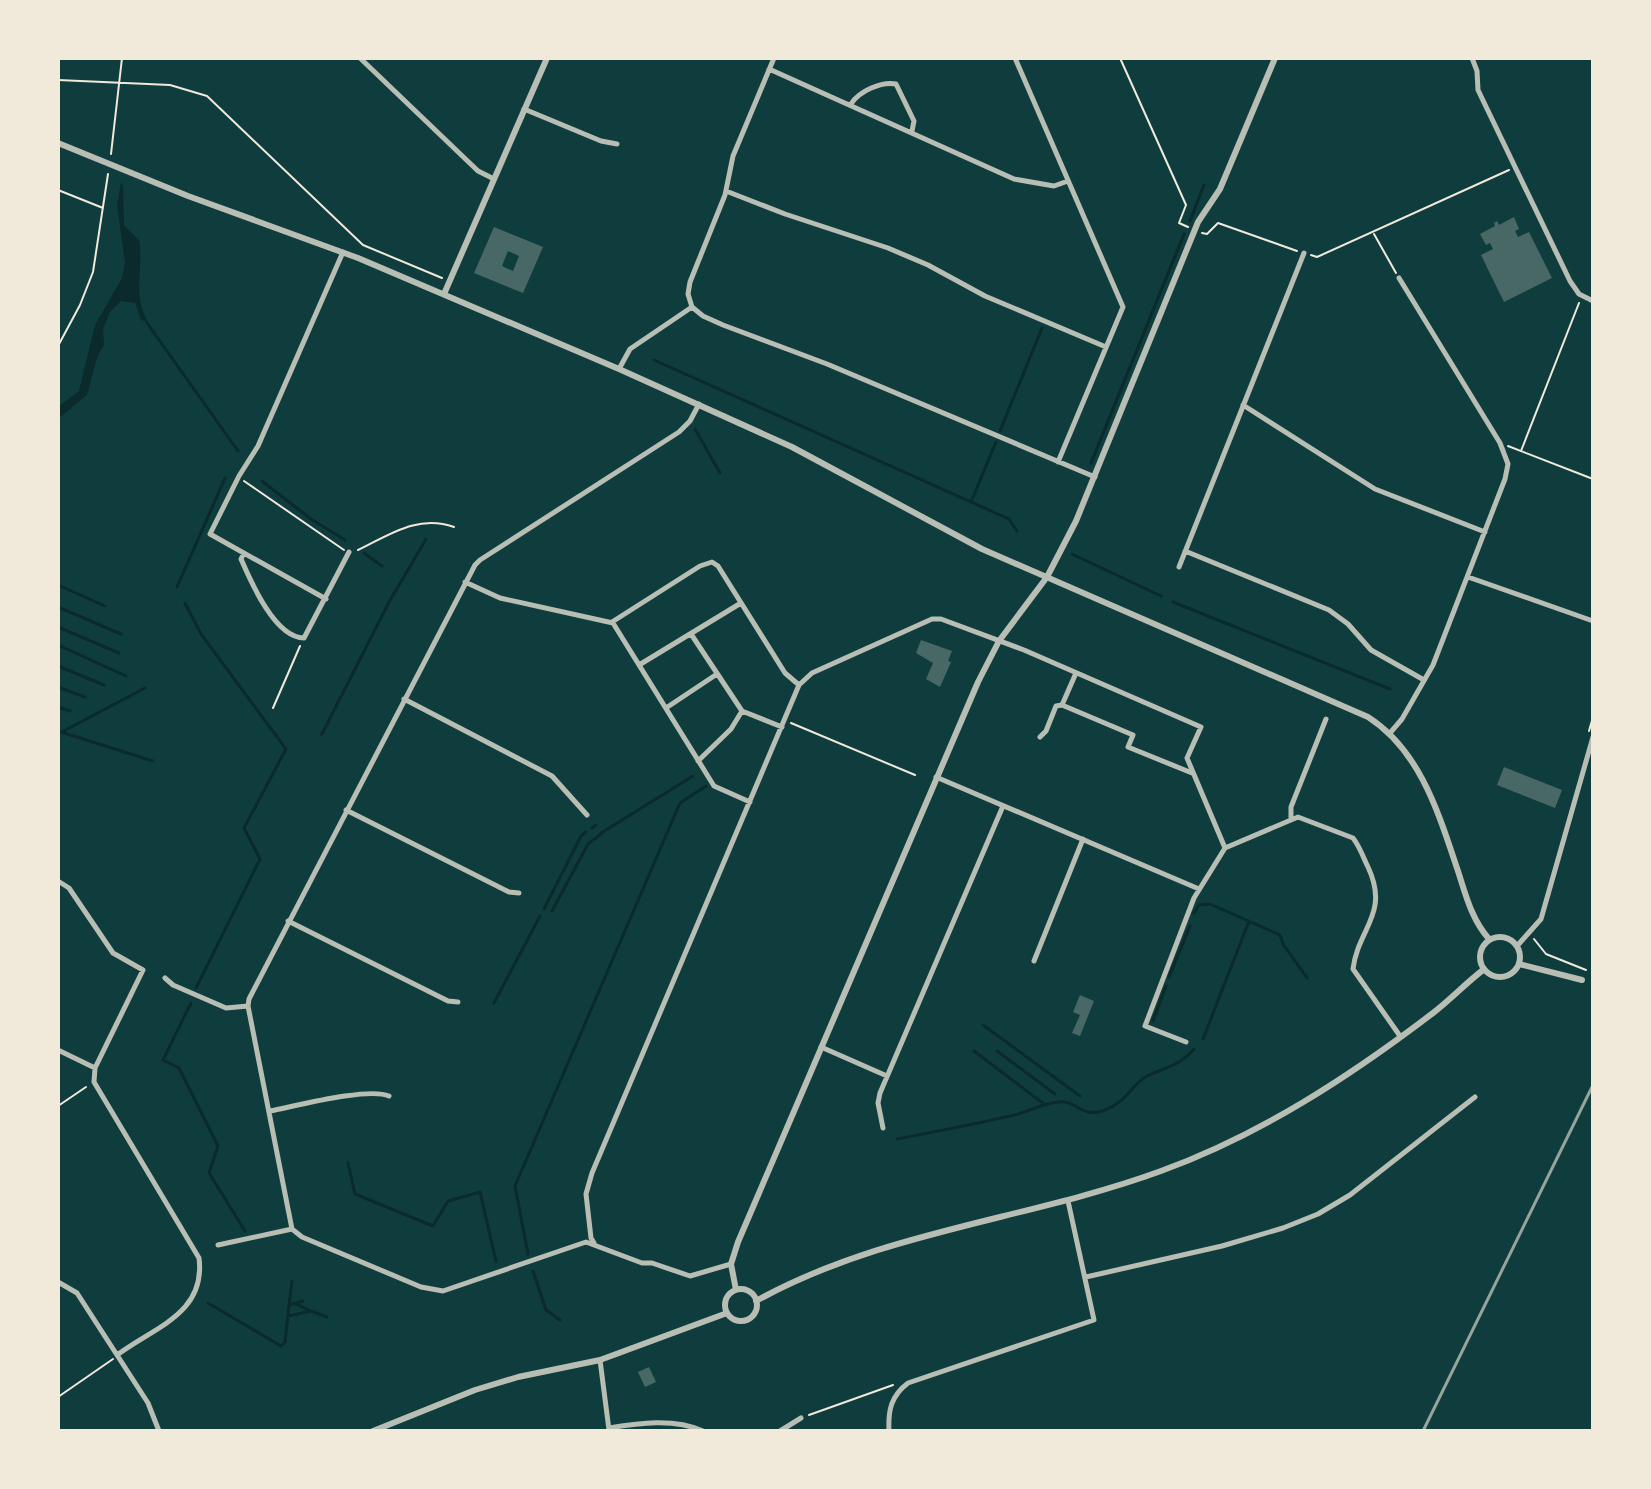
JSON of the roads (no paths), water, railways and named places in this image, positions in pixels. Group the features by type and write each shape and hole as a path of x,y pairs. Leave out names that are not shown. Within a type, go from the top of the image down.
{"street":[{"path":"360,58 478,171 494,179"},
{"path":"444,294 547,58"},
{"path":"774,58 733,156 726,191 690,282 688,294 692,307 723,325 827,364 1095,477"},
{"path":"1015,58 1123,307 1058,462"},
{"path":"736,1290 731,1264 742,1231 935,777 999,641 1047,577 1095,477 1194,230 1220,189 1275,58"},
{"path":"1472,58 1477,71 1478,90 1570,281 1579,294 1593,301"},
{"path":"769,69 1026,183 1054,186 1068,181"},
{"path":"851,104 855,97 882,84 896,84 914,121 912,131"},
{"path":"524,109 601,141 617,144"},
{"path":"58,143 188,196 343,252 699,404 812,457 960,537 1368,717 1390,733 1412,761 1433,800 1470,908 1489,939"},
{"path":"726,191 888,248 928,265 985,296 1106,347"},
{"path":"326,599 210,534 258,446 343,252"},
{"path":"1179,567 1304,253"},
{"path":"1390,733 1424,680 1447,633 1507,472 1506,455 1500,443 1399,278"},
{"path":"619,369 630,349 692,307"},
{"path":"699,404 690,421 679,432 480,560 465,582 288,921 251,993 248,1006 292,1229 302,1237 421,1287 443,1291 583,1243 594,1243 642,1263 652,1263 686,1276 731,1264"},
{"path":"1242,405 1375,489 1485,532"},
{"path":"1185,551 1329,610 1348,624 1371,650 1424,680"},
{"path":"244,553 241,559 265,606 282,628 298,638 304,638 349,552"},
{"path":"465,582 500,598 612,622 708,562 718,566 785,673 799,685"},
{"path":"1468,577 1593,621"},
{"path":"639,665 741,603"},
{"path":"594,1243 586,1199 589,1182 799,685 812,673 932,619 941,619 1076,673 1201,727 1187,758 1225,848"},
{"path":"612,622 714,786 750,802"},
{"path":"691,634 742,711 783,724"},
{"path":"1062,705 1076,673"},
{"path":"666,708 717,674"},
{"path":"404,699 552,776 587,815"},
{"path":"1040,737 1046,731 1056,706 1062,705 1133,735 1128,747 1192,773"},
{"path":"698,761 731,729 742,711"},
{"path":"1291,818 1291,807 1326,719"},
{"path":"1517,946 1541,919 1593,737"},
{"path":"935,777 1199,889"},
{"path":"883,1128 878,1103 887,1076 1003,806"},
{"path":"346,810 509,892 519,893"},
{"path":"1186,1042 1145,1026 1199,889 1225,848 1291,818 1302,818 1353,838 1374,879 1376,904 1353,969 1400,1036"},
{"path":"1034,961 1083,839"},
{"path":"58,881 69,888 113,953 143,970 95,1068 94,1082 195,1246 200,1265 198,1288 185,1309 117,1355"},
{"path":"288,921 448,1001 458,1002"},
{"path":"1501,936 1517,946 1519,964 1506,977 1493,977 1483,970 1480,950 1489,939 1501,936"},
{"path":"1519,964 1582,980"},
{"path":"756,1301 885,1247 1068,1201 1168,1169 1255,1131 1325,1089 1453,997 1483,970"},
{"path":"165,978 223,1007 248,1006"},
{"path":"820,1047 887,1076"},
{"path":"58,1050 95,1068"},
{"path":"270,1111 365,1094 383,1093 389,1096"},
{"path":"1086,1277 1222,1246 1318,1214 1350,1195 1475,1097"},
{"path":"889,1431 889,1408 899,1390 908,1383 1094,1320 1068,1201"},
{"path":"218,1245 292,1229"},
{"path":"58,1282 77,1293 148,1403 160,1429"},
{"path":"736,1290 749,1291 756,1301 755,1313 746,1321 734,1320 727,1313 726,1300 736,1290"},
{"path":"373,1431 495,1383 600,1360 727,1313"},
{"path":"600,1360 609,1430 664,1423 703,1431"},
{"path":"780,1431 801,1418"}],"water":[{"path":"121,183 124,225 139,240 139,292 148,322 141,320 135,303 121,301 110,312 103,329 104,344 87,395 58,419 58,407 79,391 95,325 122,278 125,262 117,205"}],"waterway":[{"path":"1190,221 1204,185"},
{"path":"1091,463 1184,234"},
{"path":"147,323 238,451"},
{"path":"1000,431 1042,328"},
{"path":"654,360 1009,519 1017,531"},
{"path":"695,429 720,473"},
{"path":"971,502 996,442"},
{"path":"177,587 225,478"},
{"path":"262,481 311,519 345,540"},
{"path":"322,734 388,604 426,539"},
{"path":"364,553 382,566"},
{"path":"1072,554 1161,596"},
{"path":"58,585 105,606"},
{"path":"1173,602 1390,689"},
{"path":"185,603 201,634 286,749 244,828 260,859 196,988"},
{"path":"58,607 121,634"},
{"path":"58,627 119,653"},
{"path":"58,645 126,676"},
{"path":"58,666 104,685"},
{"path":"58,687 85,697"},
{"path":"58,734 145,688"},
{"path":"58,707 70,711"},
{"path":"61,732 153,761"},
{"path":"601,833 693,776"},
{"path":"528,1254 515,1186 680,803 706,786"},
{"path":"592,828 596,825"},
{"path":"544,909 581,836 586,832"},
{"path":"552,911 588,844 601,834"},
{"path":"1194,913 1199,905 1210,904 1280,935 1307,978"},
{"path":"494,1003 540,916"},
{"path":"1203,1039 1249,921"},
{"path":"1169,977 1190,926"},
{"path":"1153,1021 1166,986"},
{"path":"191,1003 163,1060 179,1068 218,1146 209,1173 245,1231"},
{"path":"983,1025 1080,1096"},
{"path":"897,1139 1003,1118 1054,1103 1065,1102 1090,1112 1105,1110 1119,1103 1147,1076 1177,1063 1194,1049"},
{"path":"974,1051 1044,1104"},
{"path":"997,1051 1055,1094"},
{"path":"348,1163 355,1194 433,1226 448,1201 480,1192 496,1261"},
{"path":"533,1271 546,1310 560,1320"},
{"path":"289,1305 292,1281"},
{"path":"208,1303 281,1346 285,1342 289,1305 303,1301"},
{"path":"296,1304 311,1311"},
{"path":"289,1316 311,1311 327,1317"}],"railway":[{"path":"1423,1431 1593,1085"}]}
